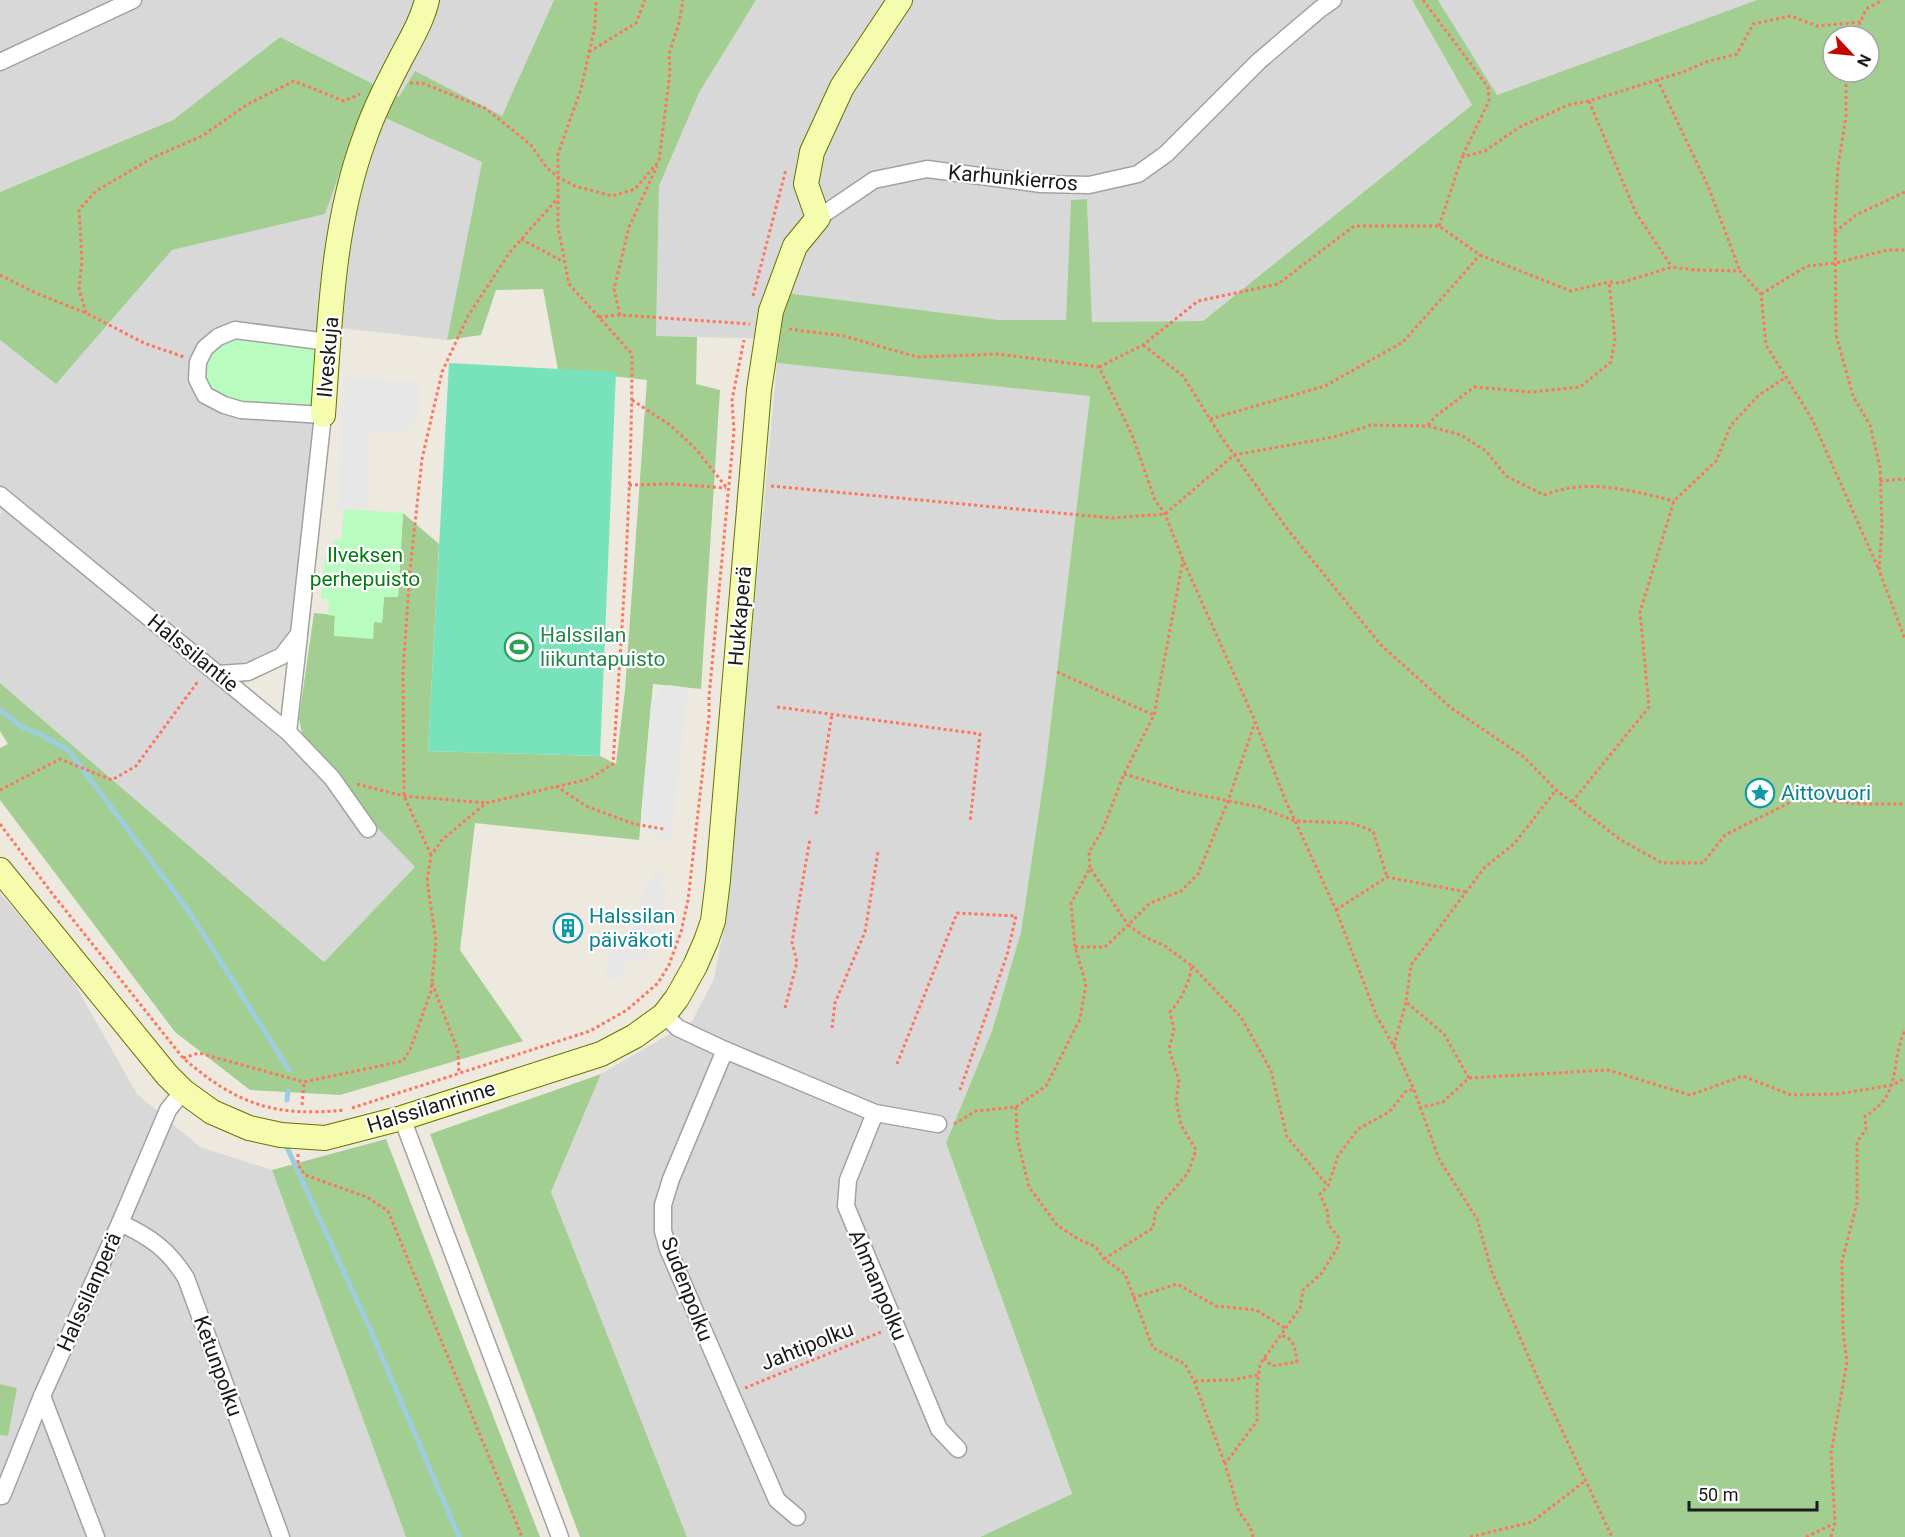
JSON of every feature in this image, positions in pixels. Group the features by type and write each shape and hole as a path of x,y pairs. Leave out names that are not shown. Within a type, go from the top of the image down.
{"street":[{"path":"0,62 133,0"},
{"name":"Ilveskuja","path":"288,732 323,416 328,342 341,224 365,136 388,84 424,14 427,0"},
{"path":"818,218 806,184 812,152 842,87 900,0"},
{"name":"Karhunkierros","path":"818,218 874,180 927,169 1041,184 1089,185 1138,174 1166,154 1259,61 1333,0"},
{"name":"Hukkaperä","path":"664,1015 677,998 695,966 712,921 718,880 759,390 758,325 771,311 795,246 818,218"},
{"path":"323,416 241,410 224,405 205,395 197,379 198,362 205,348 218,337 235,330 328,342"},
{"name":"Halssilantie","path":"0,495 288,732 332,778 368,829"},
{"path":"214,670 248,672 282,656 299,634"},
{"name":"Halssilanrinne","path":"0,870 167,1075 183,1091 212,1112 249,1128 281,1135 325,1138 402,1118 601,1054 635,1036 664,1015"},
{"path":"664,1015 678,1028 725,1050 875,1113 938,1124"},
{"name":"Sudenpolku","path":"725,1050 671,1179 663,1205 663,1232 668,1249 777,1500 796,1517"},
{"name":"Halssilanperä","path":"2,1496 42,1396 168,1110 183,1091"},
{"name":"Ahmanpolku","path":"875,1113 848,1180 846,1206 939,1429 958,1449"},
{"path":"402,1118 560,1537"},
{"name":"Ketunpolku","path":"120,1223 140,1232 161,1247 174,1259 186,1278 282,1537"},
{"path":"42,1396 96,1537"}],"path":[{"path":"332,778 404,796 486,803 590,779 612,764 624,597 632,354 569,284 558,227 558,154 581,89 595,26 596,0"},
{"path":"589,52 636,22 645,0"},
{"path":"620,315 614,289 629,227 659,161 670,72 669,54 679,23 683,0"},
{"path":"1423,0 1488,87 1489,101 1462,157 1439,226"},
{"path":"1462,157 1485,151 1518,128 1568,105 1589,101 1737,54 1753,24 1791,16 1817,26 1861,22 1866,9 1874,2 1883,0"},
{"path":"1657,79 1708,186 1740,271 1761,294 1766,345 1812,419 1879,570 1905,639"},
{"path":"86,313 79,289 82,260 79,210 96,191 154,157 202,136 248,104 294,81 344,101 388,84 422,82 485,108 530,144 547,168 558,177 575,186 612,196 635,189 659,161"},
{"path":"1846,84 1846,116 1838,167 1835,232 1836,335 1853,396 1870,425 1880,467 1882,527 1879,570"},
{"path":"1589,101 1636,213 1672,267"},
{"path":"752,302 787,166"},
{"path":"1835,232 1856,215 1905,192"},
{"path":"431,855 404,796 403,672 410,570 422,459 442,372 468,316 510,252 558,198"},
{"path":"599,317 620,315 758,325 844,336 916,357 998,354 1099,367 1143,345 1198,301 1278,284 1354,226 1439,226 1480,255 1571,291 1609,282 1620,283 1672,267 1740,271"},
{"path":"521,239 564,262"},
{"path":"1761,294 1807,266 1836,263 1887,250 1905,250"},
{"path":"1210,419 1325,387 1403,342 1480,255"},
{"path":"0,275 36,293 86,313 144,343 198,362"},
{"path":"1427,426 1436,416 1474,387 1532,392 1580,387 1611,363 1615,339 1609,282"},
{"path":"0,824 183,1058 223,1090 257,1105 282,1111 311,1114 346,1110 590,1031 627,1010 658,983 669,964 681,932 688,900 709,717 727,488 734,431 732,400 758,325"},
{"path":"1143,345 1183,376 1234,455 1288,530 1381,645 1450,707 1524,757 1556,790 1621,840 1662,863 1703,863 1725,835 1799,798 1862,804 1905,804"},
{"path":"1099,367 1132,435 1155,500 1165,514 1183,560 1255,720 1295,821 1336,910 1377,1017 1394,1046 1414,1090 1439,1159 1477,1219 1492,1272 1612,1537"},
{"path":"1572,802 1649,707 1640,612 1674,501 1716,461 1731,425 1759,395 1786,377"},
{"path":"632,400 670,426 694,447 727,488"},
{"path":"629,485 672,484 727,488 751,484 1112,518 1165,514 1234,455 1334,437 1371,425 1427,426 1461,435 1486,451 1506,476 1544,495 1563,488 1618,487 1674,501"},
{"path":"1880,482 1905,479"},
{"path":"1183,560 1154,715 1124,774 1102,831 1089,852 1090,868 1128,925 1144,937 1165,946 1192,966 1241,1017 1271,1071 1287,1137 1328,1186"},
{"path":"0,790 60,759 112,780 136,766 214,670"},
{"path":"1057,672 1154,715"},
{"path":"777,707 980,734 970,822"},
{"path":"816,814 832,714"},
{"path":"1075,947 1105,947 1150,903 1181,891 1198,874 1228,801 1255,720"},
{"path":"1124,774 1185,792 1258,807 1295,821 1352,823 1373,831 1387,877"},
{"path":"556,786 586,806 634,824 664,830"},
{"path":"1394,1046 1406,1002 1410,965 1485,867 1514,844 1556,790"},
{"path":"183,1058 199,1053 304,1082 403,1062 410,1050 431,991 436,941 427,881 431,855 442,840 486,803"},
{"path":"786,1008 797,962 792,942 810,839"},
{"path":"832,1028 835,1003 865,932 878,852"},
{"path":"938,1124 948,1127 976,1111 1016,1107 1046,1086 1080,1018 1086,984 1075,947 1071,903 1090,868"},
{"path":"1336,910 1387,877 1466,892"},
{"path":"897,1064 957,913 1016,916 1007,956 960,1090"},
{"path":"1104,1259 1153,1228 1156,1210 1188,1173 1196,1150 1181,1125 1176,1100 1179,1081 1169,1049 1174,1030 1170,1012 1182,998 1189,982 1192,966"},
{"path":"432,981 458,1051 459,1074"},
{"path":"1406,1002 1444,1034 1469,1078"},
{"path":"1831,1537 1835,1522 1831,1453 1847,1362 1843,1331 1842,1261 1857,1203 1857,1142 1866,1129 1865,1116 1876,1109 1893,1085 1899,1042 1905,1030"},
{"path":"1419,1108 1443,1102 1469,1078 1608,1070 1690,1095 1743,1077 1791,1095 1838,1094 1893,1085 1905,1078"},
{"path":"302,1105 304,1082"},
{"path":"1226,1464 1257,1421 1260,1365 1300,1308 1303,1290 1321,1274 1339,1245 1338,1238 1328,1224 1328,1213 1320,1194 1328,1186 1338,1156 1358,1129 1389,1112 1407,1090 1414,1090"},
{"path":"1016,1107 1017,1138 1029,1187 1057,1225 1078,1239 1096,1247 1104,1259 1125,1274 1153,1348 1185,1364 1226,1464 1239,1512 1251,1527 1253,1537"},
{"path":"297,1151 298,1165 305,1176 367,1197 388,1211 522,1537"},
{"path":"1133,1298 1177,1284 1216,1306 1256,1310 1286,1328"},
{"name":"Jahtipolku","path":"730,1394 895,1326"},
{"path":"1264,1358 1272,1366 1297,1362 1296,1347 1288,1337 1280,1335"},
{"path":"1194,1382 1232,1380 1258,1375"},
{"path":"1470,1537 1532,1522 1585,1481"},
{"path":"1806,1537 1835,1522"}],"shaded area":[{"path":"0,0 554,0 502,117 399,97 280,37 173,120 0,192"},
{"path":"756,0 1412,0 1472,105 1203,321 1092,322 1087,200 1071,200 1066,320 999,320 786,293 780,339 656,336 659,186 699,93"},
{"path":"1438,0 1757,0 1497,96"},
{"path":"362,108 482,162 447,340 324,326 293,632 241,687 415,867 324,962 0,683 0,514 2,512 0,510 0,340 56,383 172,250 325,214"},
{"path":"777,363 1090,395 1045,771 1021,932 992,1031 946,1143 1072,1495 980,1537 687,1537 551,1192 601,1074 692,1021 714,979 725,922"},
{"path":"343,378 419,382 418,414 407,432 369,431 366,510 338,509"},
{"path":"669,685 688,688 671,841 656,838 644,829 641,816 651,703 662,688"},
{"path":"654,873 663,874 660,890 668,890 659,930 645,961 625,962 620,980 605,980 608,951 618,950 629,937 632,922 637,921 643,892"},
{"path":"0,893 70,976 137,1094 200,1147 272,1170 406,1537 0,1537 0,1435 8,1436 17,1388 0,1384"}],"green space":[{"path":"554,0 756,0 699,93 659,186 656,336 697,337 696,384 720,390 701,689 653,684 639,840 475,823 460,950 523,1041 340,1095 250,1090 175,1032 0,800 0,748 8,744 0,731 0,683 324,962 415,867 353,803 302,734 299,718 314,613 335,615 334,636 374,622 382,622 384,597 398,597 403,513 439,544 428,751 600,756 616,764 625,690 647,380 558,370 543,289 496,290 481,335 447,340 482,162 363,108 325,214 172,250 56,384 0,340 0,192 173,120 280,37 399,97 415,71 502,116"},
{"path":"1412,0 1438,0 1497,95 1757,0 1905,0 1905,1537 980,1537 1072,1494 946,1143 992,1031 1021,932 1045,771 1090,396 777,363 786,293 999,320 1066,320 1071,200 1087,199 1092,322 1203,321 1472,105"},
{"path":"218,337 328,342 323,415 241,410 205,395 198,362"},
{"name":"Halssilan liikuntapuisto","path":"449,363 616,372 600,756 428,751"},
{"name":"Ilveksen perhepuisto","path":"344,509 403,513 398,597 384,597 382,623 374,622 373,639 334,636 335,616 328,615 329,599 321,599 325,557 333,557 334,540 341,540"},
{"path":"601,1074 551,1192 687,1537 580,1537 430,1134"},
{"path":"386,1139 540,1537 406,1537 272,1170"},
{"path":"0,1384 17,1388 8,1436 0,1435"}],"waterway":[{"path":"0,710 22,727 40,734 69,751 188,910 289,1070"},
{"path":"287,1100 288,1091"},
{"path":"285,1143 370,1329 459,1537"}],"place":[{"name":"Halssilan liikuntapuisto","path":"519,647"},
{"name":"Aittovuori","path":"1760,793"},
{"name":"Halssilan päiväkoti","path":"568,928"}]}
